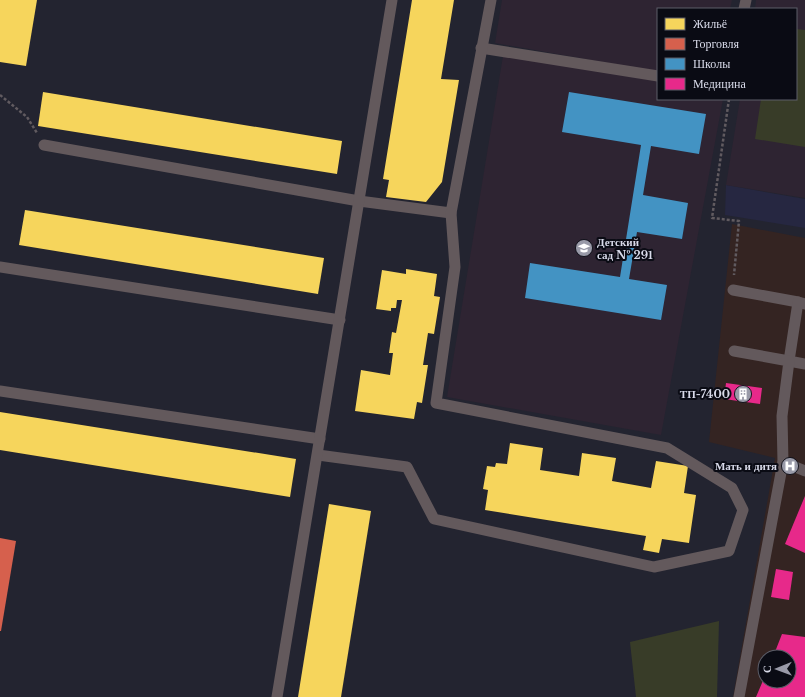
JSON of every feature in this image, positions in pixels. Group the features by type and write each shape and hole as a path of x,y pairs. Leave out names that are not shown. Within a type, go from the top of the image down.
{"lane":[{"path":"277,697 392,0"},
{"path":"318,455 407,467 434,519 654,567 729,551 743,510 732,488 667,448 436,404 455,268 451,213 490,0"},
{"path":"482,48 657,76"},
{"path":"44,145 359,201 451,213"},
{"path":"0,267 340,320"},
{"path":"733,290 801,303 789,361 782,416 784,462 739,697"},
{"path":"734,351 805,364"},
{"path":"0,391 320,439"},
{"path":"784,462 805,471"}],"path":[{"path":"0,95 27,117 44,145"},
{"path":"729,100 712,218 739,221 733,290"}],"shaded area":[{"path":"502,0 732,0 730,8 657,8 657,72 495,43"},
{"path":"756,0 805,0 805,198 726,185 740,100 797,100 797,8 755,8"},
{"name":"Детский сад № 291","path":"503,56 657,81 657,100 723,100 661,435 447,397"},
{"path":"726,185 805,199 805,228 725,215"},
{"name":"Мать и дитя","path":"732,224 805,238 805,697 733,697 775,458 709,442"}],"green space":[{"path":"797,29 805,30 805,147 755,139 761,100 797,100"},
{"path":"719,621 717,697 636,697 630,642"}],"building: Жильё":[{"path":"0,0 37,0 26,66 0,62"},
{"path":"412,0 454,0 441,79 459,80 442,182 426,202 386,197 389,180 383,179"},
{"path":"43,92 342,141 337,174 38,126"},
{"path":"25,210 324,258 318,294 19,245"},
{"path":"406,269 437,274 434,296 440,297 434,334 428,333 423,365 428,365 422,403 417,402 414,419 355,411 361,370 390,375 393,353 389,353 392,332 396,333 402,300 397,300 396,308 391,308 391,311 376,309 382,270 406,274"},
{"path":"0,412 296,459 290,497 0,450"},
{"path":"510,443 543,448 540,470 579,476 582,453 616,458 612,481 651,488 656,461 688,466 684,493 696,495 689,543 662,539 659,553 643,550 646,536 485,510 488,490 483,489 487,466 495,467 496,463 507,464"},
{"path":"329,504 371,511 341,697 298,697"}],"building: Торговля":[{"path":"0,538 16,541 1,631 0,631"}],"building: Школы":[{"path":"569,92 706,114 699,154 651,146 643,195 688,203 682,239 637,232 629,279 667,285 661,320 525,298 530,263 620,277 641,145 562,132"}],"building: Медицина":[{"name":"ТП-7400","path":"726,383 762,388 760,404 724,399"},
{"path":"805,496 805,553 785,544"},
{"path":"776,569 793,572 789,600 771,597"},
{"path":"782,634 805,637 805,697 756,697 759,689 797,689 797,649 776,649"}],"place":[{"name":"Детский сад № 291","path":"584,248"},
{"name":"ТП-7400","path":"743,394"},
{"name":"Мать и дитя","path":"790,466"}]}
